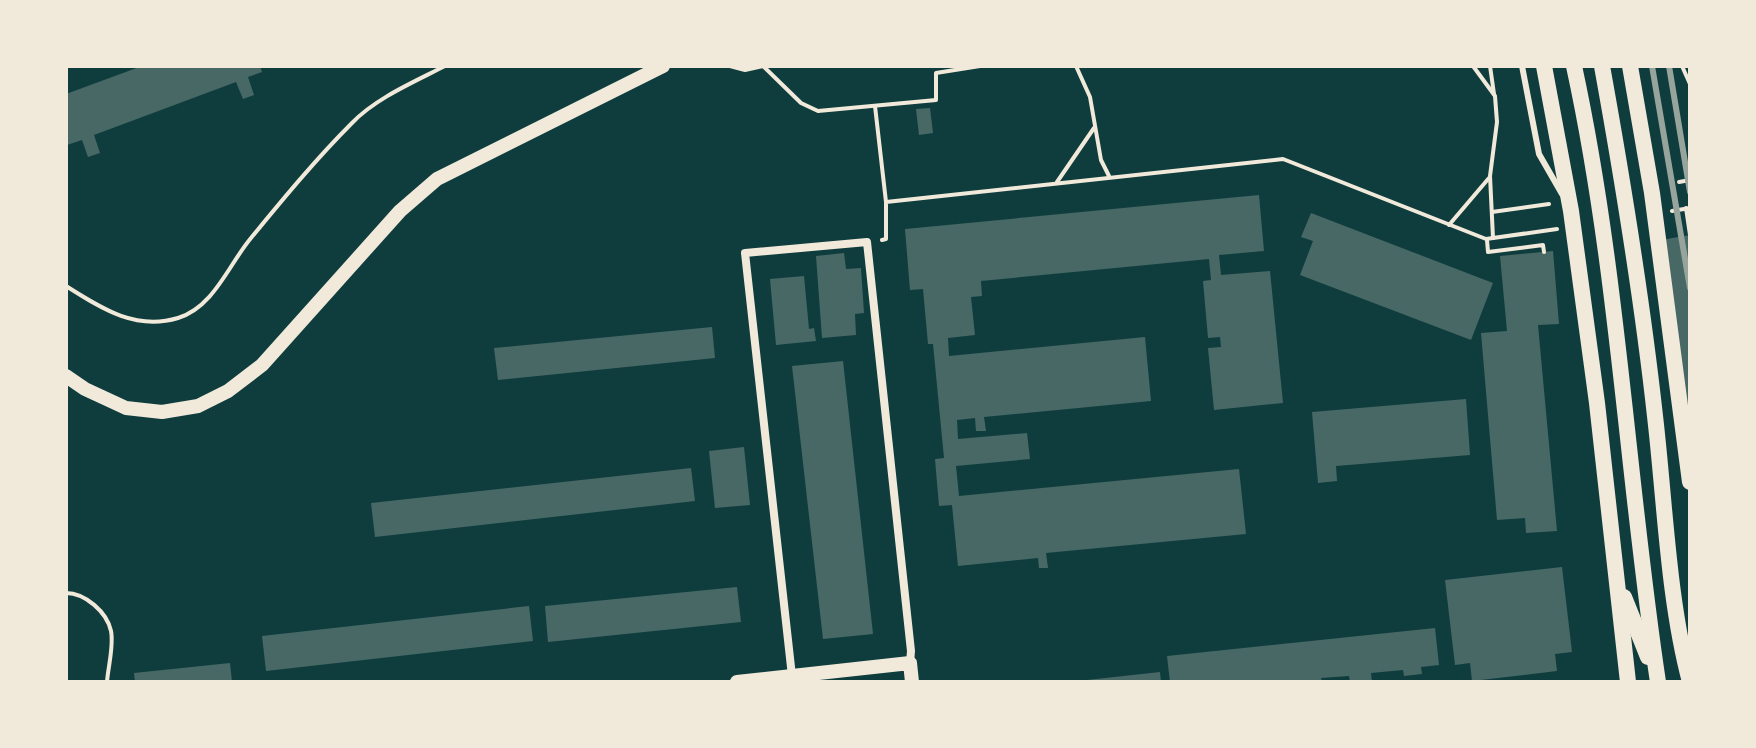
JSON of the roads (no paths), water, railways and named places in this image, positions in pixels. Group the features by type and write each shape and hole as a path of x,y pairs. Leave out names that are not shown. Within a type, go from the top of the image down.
{"main road":[{"path":"1544,66 1571,211 1597,403 1628,682"},
{"path":"1574,66 1595,174 1617,320 1658,682"},
{"path":"1602,66 1627,203 1644,323 1674,590 1690,682"},
{"path":"1630,66 1652,193 1690,482"},
{"path":"1615,574 1658,682"}],"street":[{"path":"66,376 85,389 126,408 162,412 198,406 228,391 262,365 400,211 437,179 663,66"},
{"path":"792,676 745,253 867,242 912,682"},
{"path":"737,682 910,663"}],"lane":[{"path":"1522,66 1539,154 1571,211"}],"railway":[{"path":"1652,66 1690,288"},
{"path":"1669,66 1690,192"}]}
